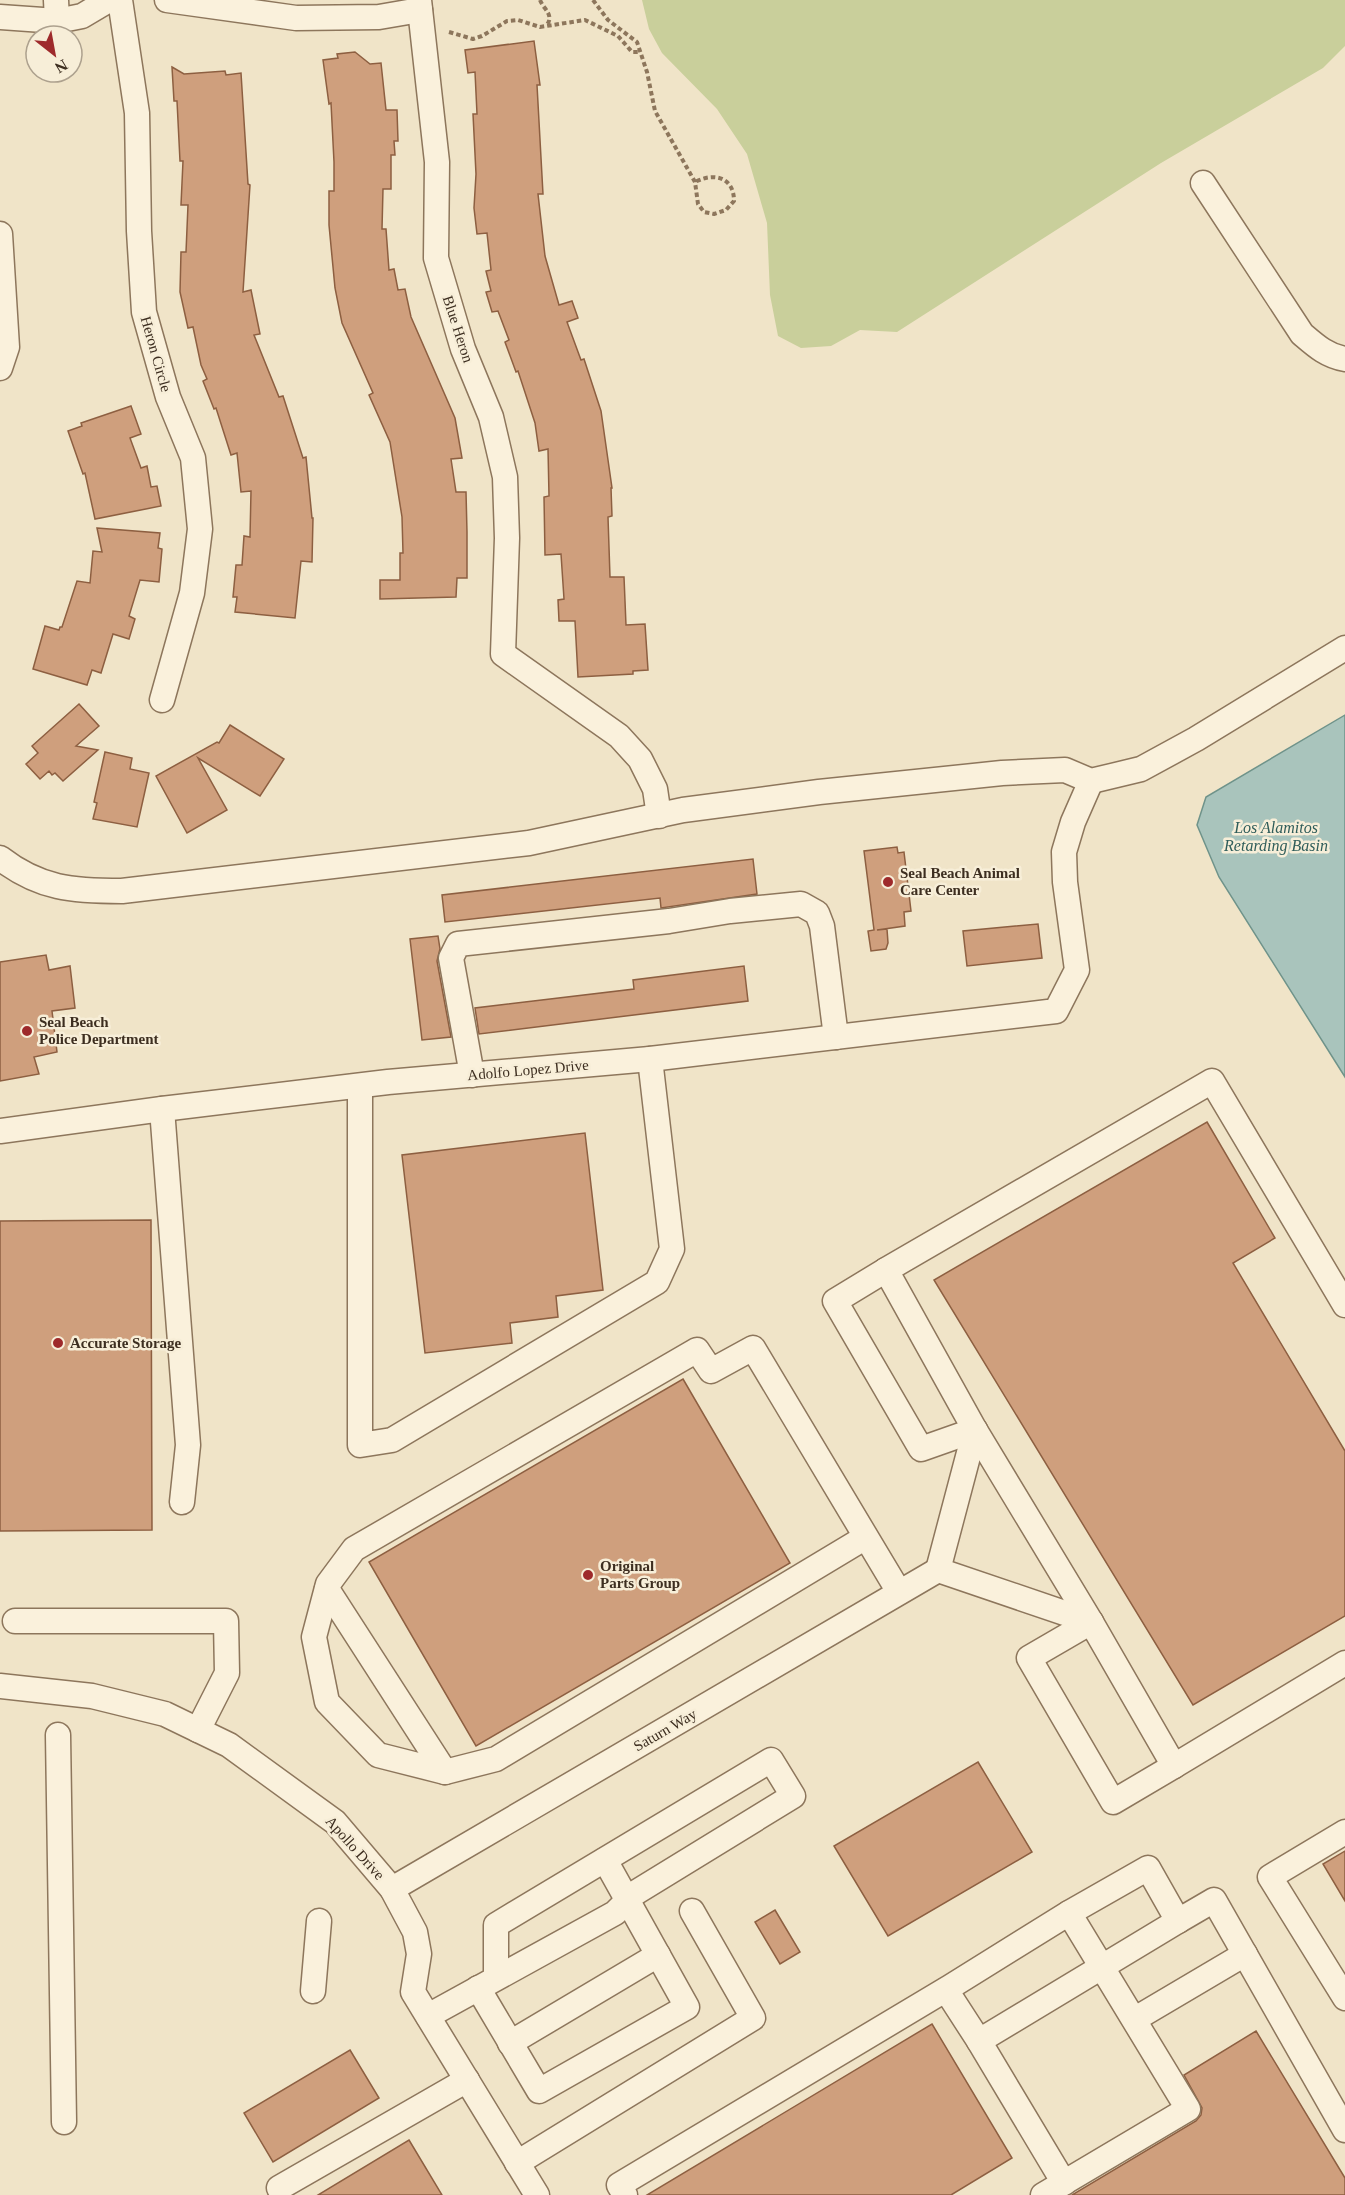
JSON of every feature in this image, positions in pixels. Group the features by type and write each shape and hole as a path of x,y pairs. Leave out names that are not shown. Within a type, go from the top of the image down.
{"street":[{"path":"0,17 57,10 82,16 109,0"},
{"name":"Heron Circle","path":"120,0 137,113 139,231 144,312 168,397 193,458 200,529 192,593 162,700"},
{"path":"167,0 296,18 379,17 420,5"},
{"name":"Blue Heron","path":"420,5 437,162 436,258 463,349 491,417 505,477 507,538 503,654 619,736 640,759 655,789 659,816"},
{"path":"1203,183 1302,334 1332,357 1345,359"},
{"path":"0,234 7,348 0,368"},
{"path":"0,858 17,871 58,888 122,891 529,843 659,816 819,792 1002,773 1065,770 1091,781 1141,769 1196,739 1345,648"},
{"name":"Adolfo Lopez Drive","path":"0,1131 360,1086 650,1059 1056,1011 1077,970 1065,882 1064,852 1073,822 1091,781"},
{"path":"472,1075 451,957 458,944 669,921 741,910 801,904 817,913 824,933 836,1037"},
{"path":"360,1086 360,1444 392,1440 657,1281 672,1249 650,1059"},
{"path":"975,1430 921,1449 835,1301 1212,1081 1345,1305"},
{"path":"162,1109 188,1445 182,1502"},
{"path":"886,1270 975,1430 1091,1622 1174,1766"},
{"path":"866,1538 496,1759 445,1772 378,1755 327,1702 314,1636 327,1589 354,1549 697,1350 711,1371 753,1348 899,1592"},
{"path":"975,1430 938,1570 1091,1622"},
{"name":"Saturn Way","path":"392,1889 938,1570"},
{"path":"327,1589 445,1772"},
{"path":"15,1621 226,1621 227,1673 198,1730"},
{"path":"1091,1622 1029,1658 1113,1802 1345,1663"},
{"name":"Apollo Drive","path":"0,1686 92,1696 165,1714 229,1745 335,1822 392,1889 415,1932 419,1954 413,1992 537,2195"},
{"path":"58,1735 64,2122"},
{"path":"428,2016 487,1983 615,1912 627,1901 635,1893 793,1796 771,1760 496,1925 487,1983 510,2043 538,2091 687,2007 657,1955 627,1901 605,1860"},
{"path":"1345,1832 1270,1877 1345,1998"},
{"path":"625,2195 619,2185 946,1990 1069,1913 1148,1868 1178,1920"},
{"path":"979,2041 1102,1965 1214,1900 1345,2130"},
{"path":"518,2163 753,2018 692,1911"},
{"path":"1043,2195 1188,2109 1069,1913"},
{"path":"313,1991 319,1921"},
{"path":"1135,2019 1245,1954"},
{"path":"510,2043 657,1955"},
{"path":"946,1990 1064,2183"},
{"path":"279,2188 466,2080"}],"path":[{"path":"540,0 550,15 546,26"},
{"path":"593,0 608,20 637,42 647,72 655,111 695,182 698,204 704,212 714,214 726,210 734,201 734,192 728,182 722,178 712,176 695,182"},
{"path":"449,32 473,39 507,21 518,20 540,27 585,20 618,36 632,52 640,52"}],"green space":[{"path":"642,0 1345,0 1345,46 1323,68 1161,163 897,332 860,330 831,346 801,348 778,336 770,295 767,223 747,154 717,109 662,53 649,29"}],"water":[{"name":"Los Alamitos Retarding Basin","path":"1345,715 1345,1077 1219,877 1197,825 1206,797"}],"building":[{"path":"534,41 540,85 537,85 543,194 538,194 545,256 559,305 572,301 578,318 567,322 581,360 584,359 601,411 612,488 612,516 608,517 610,577 624,577 626,625 645,624 648,670 633,671 633,674 578,677 575,621 559,621 558,600 564,599 561,554 545,555 544,497 549,496 548,449 539,451 535,423 518,371 516,372 505,342 509,340 498,311 492,312 486,292 491,291 486,271 491,270 487,233 477,234 474,208 476,174 473,114 477,114 475,72 468,73 465,50"},
{"path":"355,52 370,64 381,63 386,110 397,110 398,141 394,141 395,155 391,155 391,189 383,189 382,229 386,229 389,270 394,269 398,290 405,289 411,317 455,418 462,458 451,459 456,492 466,492 467,532 467,578 457,578 456,597 380,599 380,580 400,580 400,553 403,553 402,517 390,442 369,395 373,393 342,323 335,288 329,225 329,191 334,191 334,162 331,103 329,104 323,60 338,58 337,54"},
{"path":"172,67 184,74 225,71 226,75 241,73 248,184 250,185 243,292 251,290 260,334 254,335 279,397 283,396 303,458 306,457 313,518 312,562 301,561 295,618 235,612 237,597 233,597 236,565 242,565 244,536 250,537 251,491 241,492 237,453 231,455 216,408 214,409 203,381 207,379 201,365 193,327 188,328 180,292 181,252 186,252 188,205 181,205 183,161 180,161 177,101 174,101"},
{"path":"131,406 141,434 130,438 141,468 147,466 151,487 157,486 161,506 95,519 85,473 83,474 68,431 82,426 81,423"},
{"path":"97,528 160,533 158,548 162,549 159,582 140,580 129,616 135,619 129,639 113,634 101,673 92,670 87,685 33,669 45,626 59,630 77,581 90,583 93,551 102,552"},
{"path":"79,704 99,726 76,746 98,750 63,781 55,773 52,775 49,771 40,779 26,764 38,753 32,746"},
{"path":"230,725 284,759 260,796 198,758 227,810 187,833 156,776 217,742 219,743"},
{"path":"105,752 132,758 130,769 149,773 137,827 93,819 97,803 94,802"},
{"name":"Seal Beach Animal Care Center","path":"897,847 898,853 904,852 911,911 904,912 905,926 877,930 887,929 888,943 886,949 871,951 868,931 874,930 864,851"},
{"path":"753,859 757,894 661,908 660,898 445,922 442,895"},
{"name":"Seal Beach Animal Care Center","path":"1038,924 1042,958 967,966 963,931"},
{"path":"438,936 440,949 437,961 451,1037 422,1040 410,939"},
{"name":"Seal Beach Police Department","path":"46,955 49,970 70,966 75,1008 52,1011 57,1052 34,1057 39,1074 0,1081 0,962"},
{"path":"744,966 748,1001 479,1034 475,1008 634,989 633,980"},
{"path":"1207,1122 1275,1238 1233,1263 1345,1451 1345,1616 1193,1705 934,1280"},
{"path":"585,1133 603,1290 556,1296 558,1317 510,1323 512,1343 425,1353 402,1155"},
{"path":"151,1220 152,1530 0,1531 0,1221"},
{"path":"683,1379 790,1563 476,1746 369,1562"},
{"path":"978,1762 1032,1852 888,1936 834,1846"},
{"path":"1345,1851 1345,1901 1323,1864"},
{"path":"775,1910 800,1952 780,1964 755,1922"},
{"path":"932,2024 1012,2158 951,2195 647,2195"},
{"path":"1256,2031 1345,2178 1345,2195 1072,2195 1196,2121 1201,2115 1202,2108 1184,2075"},
{"path":"350,2050 379,2098 273,2162 244,2113"},
{"path":"409,2140 442,2195 318,2195"}],"place":[{"name":"Seal Beach Animal Care Center","path":"888,882"},
{"name":"Seal Beach Police Department","path":"27,1031"},
{"name":"Accurate Storage","path":"58,1343"},
{"name":"Original Parts Group","path":"588,1575"}]}
